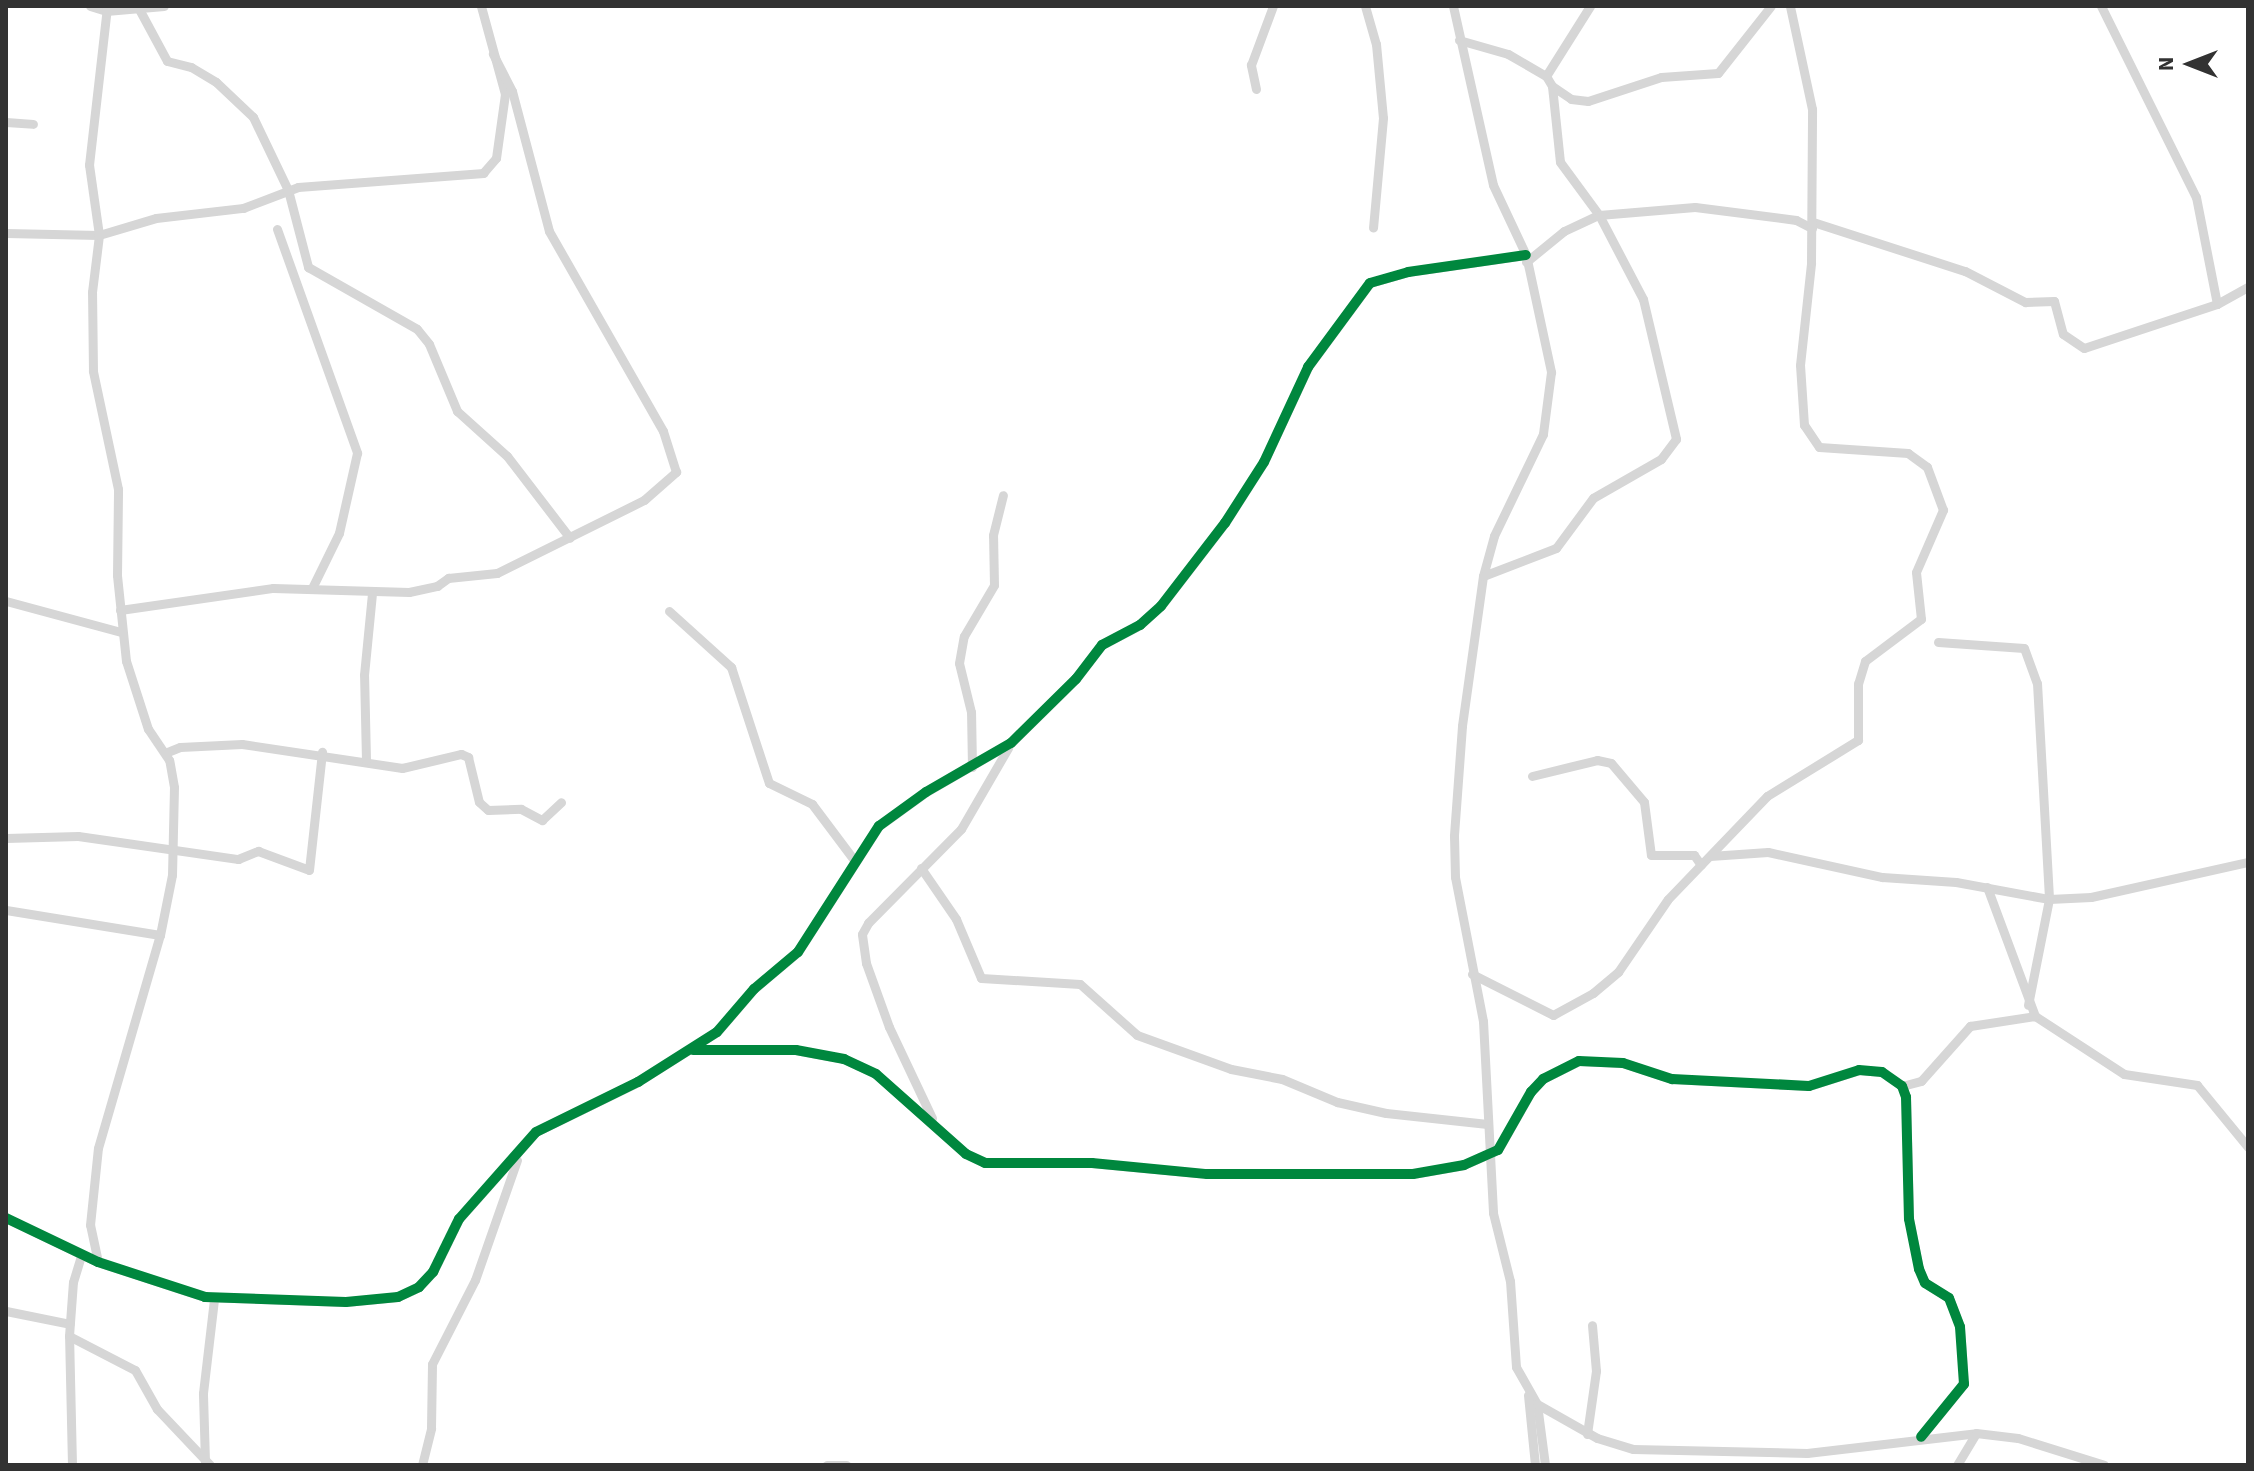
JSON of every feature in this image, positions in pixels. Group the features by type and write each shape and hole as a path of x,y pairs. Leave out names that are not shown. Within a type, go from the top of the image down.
{"street":[{"path":"90,6 107,9 164,6"},
{"path":"6,233 99,235 156,218 243,208 288,190 486,171 496,158 505,99 481,6"},
{"path":"1256,89 1251,65 1273,6"},
{"path":"1365,6 1376,44 1383,118 1373,228"},
{"path":"1453,6 1493,185 1526,259 1551,372 1549,412 1532,464 1494,536 1483,576 1455,793 1455,877 1483,1021 1488,1156 1496,1232 1510,1281 1514,1355 1528,1395 1535,1465"},
{"path":"1546,76 1590,6"},
{"path":"1459,40 1508,54 1546,76 1552,86 1571,99 1588,101 1661,77 1718,73 1771,6"},
{"path":"1472,974 1518,993 1546,1014 1562,1011 1618,972 1648,922 1767,796 1858,740 1860,673 1876,649 1921,619 1916,572 1943,510 1927,467 1908,453 1832,450 1810,440 1804,425 1800,365 1812,225 1808,169 1812,109 1790,6"},
{"path":"2101,6 2196,197 2217,304"},
{"path":"98,1262 90,1225 98,1148 160,935 173,850 174,787 165,753 148,729 121,632 117,477 93,371 92,292 99,235 89,165 107,9"},
{"path":"139,9 167,61 191,67 216,82 253,117 288,190 308,267 417,329 429,344 457,411 507,456 570,538"},
{"path":"120,610 273,588 372,594 409,592 437,586 448,578 497,573 644,500 673,476 675,465 663,431 549,231 512,91 493,54"},
{"path":"1483,576 1556,548 1593,498 1674,445 1675,429 1658,370 1648,313 1599,215 1560,162 1552,86"},
{"path":"6,122 33,124"},
{"path":"6,1218 98,1262 214,1299 331,1302 408,1294 433,1272 459,1219 547,1124 693,1050 798,952 854,860 896,811 1011,743 1076,679 1102,645 1140,625 1166,600 1225,523 1264,462 1308,367 1370,283 1408,272 1526,259 1564,231 1599,215 1695,207 1796,220 1965,271 2025,302 2054,301 2063,334 2078,347 2093,347 2217,304 2248,287"},
{"path":"277,229 357,453 339,533 312,588"},
{"path":"972,767 971,712 960,649 994,585 993,535 1003,495"},
{"path":"366,760 364,675 372,594"},
{"path":"6,601 121,632"},
{"path":"669,611 731,667 769,783 812,804 854,860"},
{"path":"1938,642 1999,644 2028,651 2042,723 2049,899 2028,1005"},
{"path":"935,1125 889,1027 863,947 868,923 961,829 1011,743"},
{"path":"165,753 180,747 242,744 322,752 402,768 464,754 479,802 488,810 521,809 542,820 561,802"},
{"path":"6,838 78,836 242,860 258,851 309,870 322,752"},
{"path":"1532,776 1597,760 1611,763 1644,802 1651,855 1694,855 1701,865"},
{"path":"1710,856 1768,852 1882,877 1987,887 2049,899 2091,897 2248,862"},
{"path":"921,868 956,919 981,978 1080,984 1137,1035 1231,1069 1282,1079 1337,1102 1386,1113 1487,1124"},
{"path":"1987,887 2028,1005 2035,1016 2124,1074 2197,1085 2248,1147"},
{"path":"6,910 160,935"},
{"path":"693,1050 796,1050 844,1059 876,1074 966,1154 1003,1166 1092,1163 1207,1174 1413,1174 1488,1156 1504,1143 1543,1079 1579,1061 1623,1063 1672,1079 1809,1086 1871,1069 1902,1086 1921,1081 1970,1026 2035,1016"},
{"path":"1902,1086 1910,1127 1913,1248 1925,1283 1955,1307 1964,1384 1921,1437"},
{"path":"422,1465 431,1428 432,1364 475,1280 522,1151"},
{"path":"72,1465 69,1336 74,1274 81,1255"},
{"path":"207,1463 203,1393 214,1299"},
{"path":"6,1311 70,1324"},
{"path":"1587,1434 1596,1371 1592,1325"},
{"path":"69,1336 135,1370 157,1409 207,1463"},
{"path":"1528,1395 1537,1404 1587,1434 1633,1449 1752,1453 1849,1450 1921,1437 1976,1433 2018,1438 2104,1465"},
{"path":"1537,1404 1545,1465"},
{"path":"1957,1465 1976,1433"},
{"path":"827,1465 846,1465"}],"cycle path":[{"path":"6,1218 98,1262 205,1297 346,1302 398,1297 419,1287 433,1272 459,1219 536,1132 638,1082 717,1032 754,989 798,952 879,826 926,792 1011,743 1076,679 1102,645 1140,625 1161,606 1225,523 1264,462 1308,367 1370,283 1408,272 1526,255"},
{"path":"693,1050 796,1050 844,1059 876,1074 966,1154 985,1163 1092,1163 1207,1174 1413,1174 1464,1165 1498,1150 1531,1092 1543,1079 1579,1061 1623,1063 1672,1079 1809,1086 1859,1070 1882,1072 1902,1086 1906,1097 1909,1219 1919,1269 1925,1283 1949,1298 1960,1327 1964,1384 1921,1437"}]}
